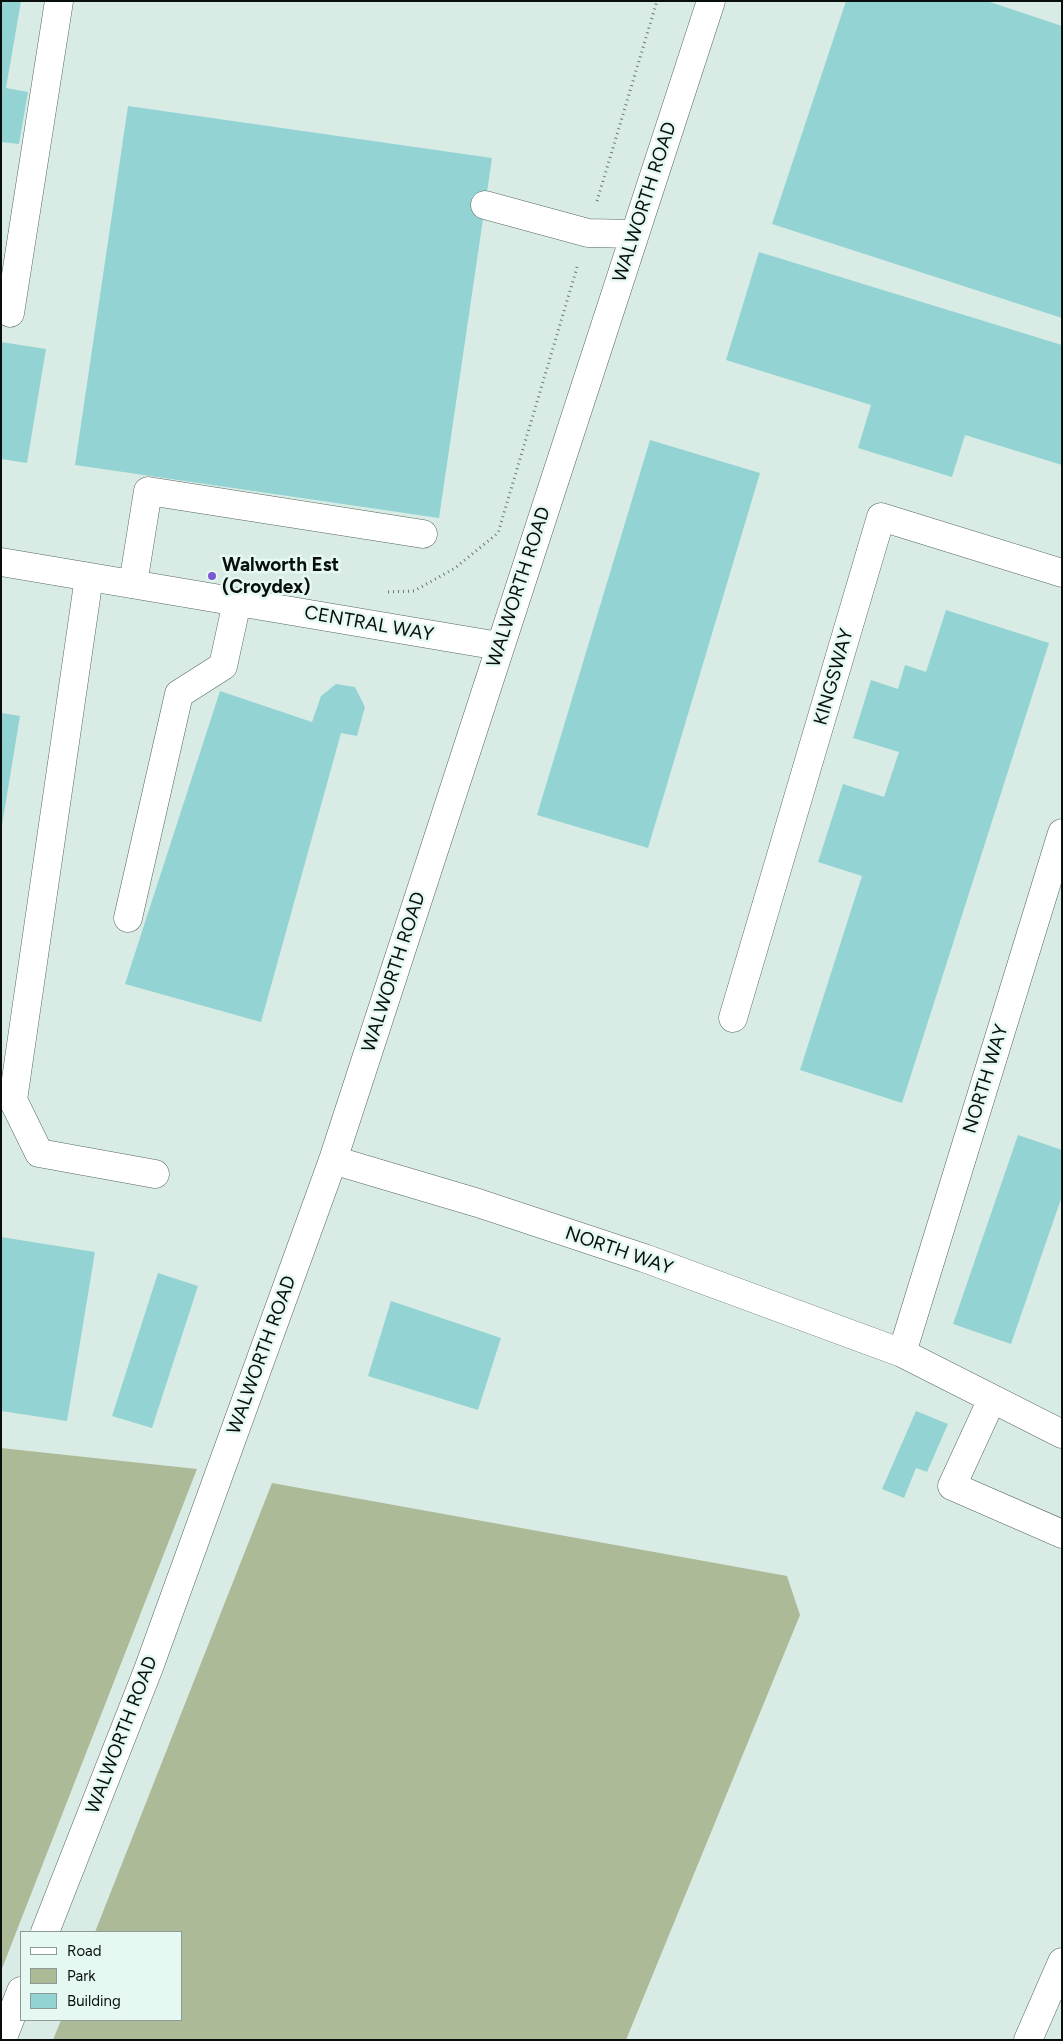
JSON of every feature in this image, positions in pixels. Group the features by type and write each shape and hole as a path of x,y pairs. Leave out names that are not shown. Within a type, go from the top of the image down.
{"street":[{"path":"10,313 59,1"},
{"name":"WALWORTH ROAD","path":"45,1931 148,1670 333,1160 711,1"},
{"path":"485,205 588,233 634,234"},
{"path":"133,584 148,490 423,534"},
{"name":"KINGSWAY","path":"733,1018 882,517 1062,573"},
{"name":"CENTRAL WAY","path":"1,562 500,646"},
{"path":"89,577 14,1100 39,1153 155,1174"},
{"path":"128,918 179,694 222,666 237,602"},
{"name":"NORTH WAY","path":"902,1353 1051,904 1062,833"},
{"name":"NORTH WAY","path":"333,1160 478,1203 644,1258 902,1353 1062,1434"},
{"path":"992,1399 952,1486 1062,1534"},
{"path":"1028,2040 1062,1962"},
{"path":"2,2040 20,1994"}],"path":[{"path":"384,592 414,591 455,568 498,533 657,1"}],"green space":[{"path":"1,1448 197,1469 1,1971"},
{"path":"272,1483 787,1576 800,1615 626,2040 53,2040 61,2021 182,2021 182,1931 95,1931"}],"building":[{"path":"1,1 21,1 6,88 28,92 19,144 1,142"},
{"path":"846,1 987,1 1062,26 1062,318 772,224"},
{"path":"128,106 492,158 439,518 75,465"},
{"path":"759,252 1062,345 1062,465 965,435 952,477 858,448 871,405 726,360"},
{"path":"1,342 46,349 27,463 1,459"},
{"path":"650,440 760,473 648,848 537,815"},
{"path":"946,610 1049,643 902,1103 800,1070 862,876 818,862 843,784 884,797 899,752 853,738 871,680 898,689 905,665 926,672"},
{"path":"336,684 355,687 365,707 357,736 341,733 261,1022 125,984 220,691 312,722 321,696"},
{"path":"1,713 20,716 2,825 1,825"},
{"path":"1018,1135 1062,1150 1062,1196 1011,1344 953,1324"},
{"path":"1,1237 95,1252 67,1421 1,1411"},
{"path":"158,1273 198,1286 152,1428 112,1416"},
{"path":"391,1301 501,1338 478,1410 368,1376"},
{"path":"916,1411 948,1424 927,1472 916,1468 904,1498 882,1489"}],"place":[{"name":"Walworth Est (Croydex)","path":"212,576"}]}
